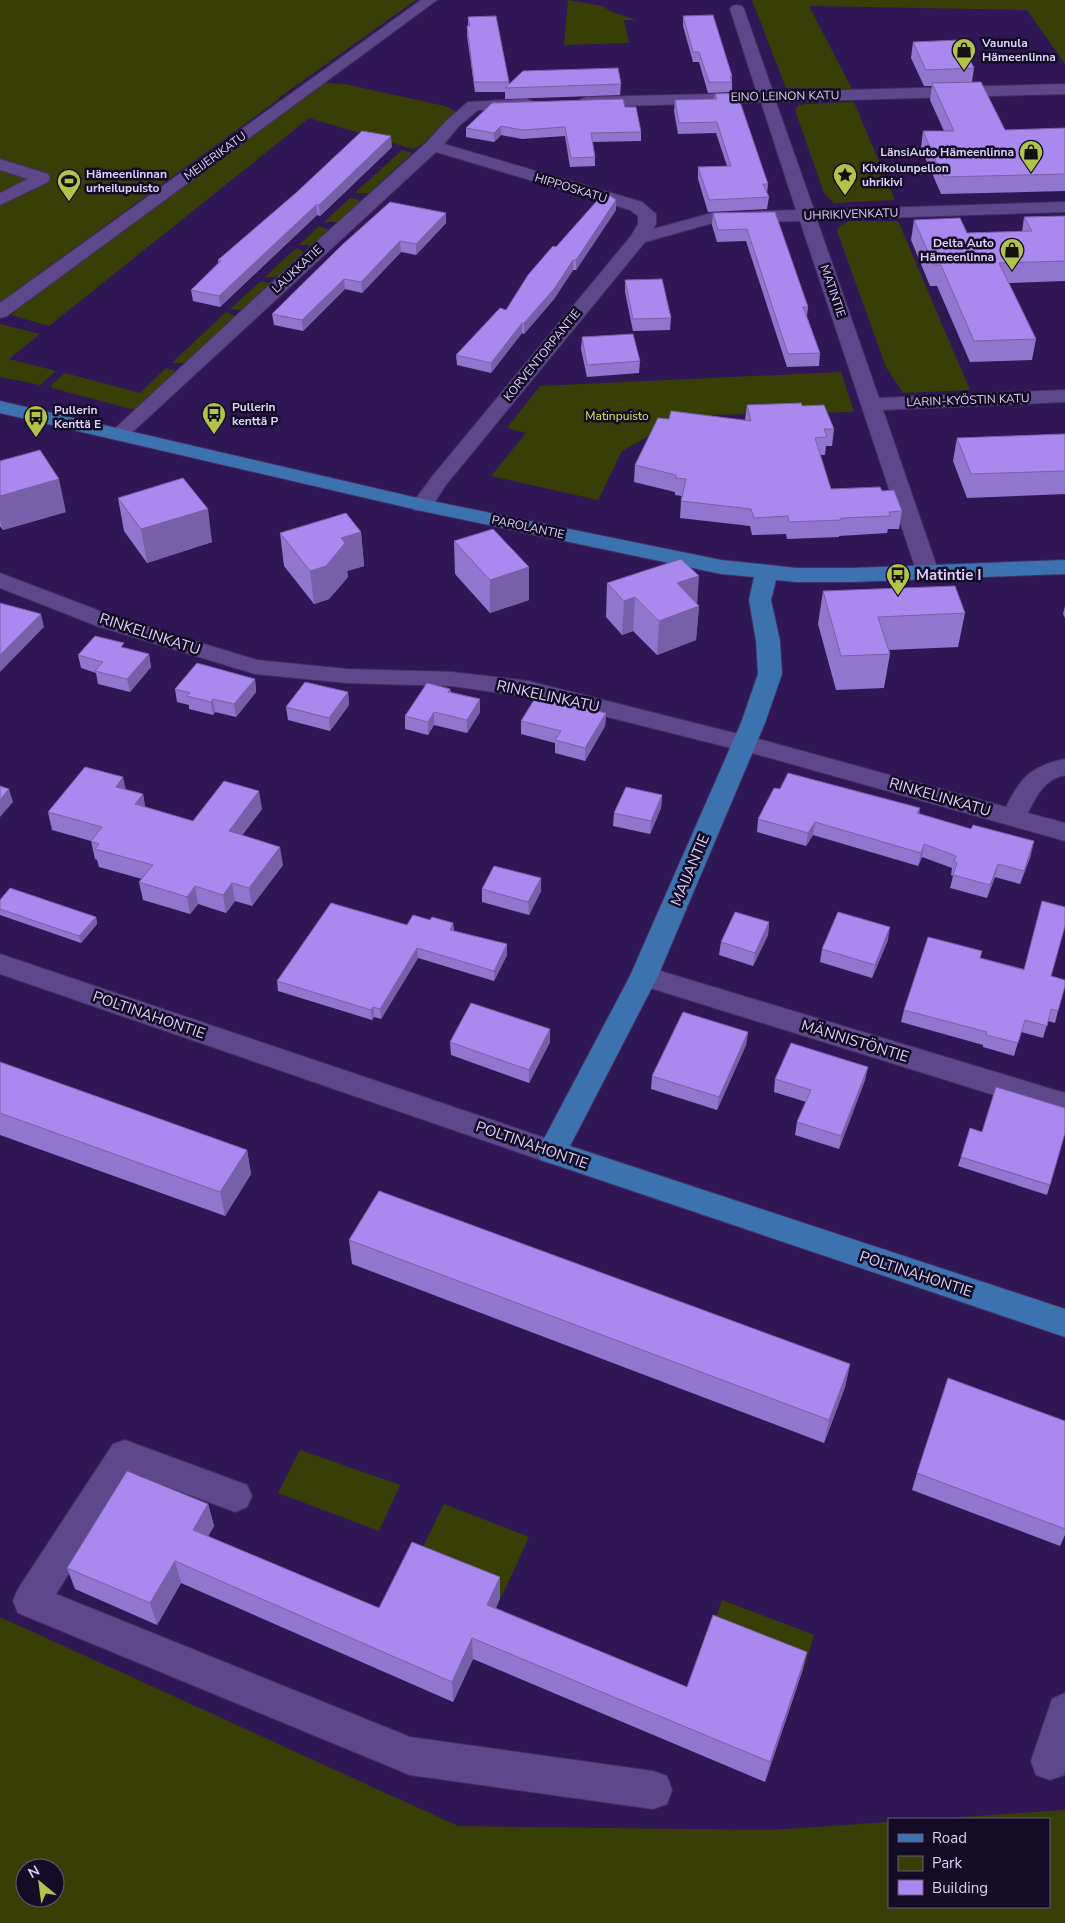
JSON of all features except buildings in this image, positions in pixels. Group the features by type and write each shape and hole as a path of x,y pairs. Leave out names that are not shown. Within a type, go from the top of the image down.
{"main road":[{"name":"PAROLANTIE","path":"0,407 422,505 721,568 766,573 834,575 1065,568"},
{"name":"MAIJANTIE","path":"552,1152 644,976 744,743 770,674 768,641 760,600 766,573"},
{"name":"POLTINAHONTIE","path":"552,1152 1065,1323"}],"street":[{"name":"MEIJERIKATU","path":"0,312 430,0"},
{"name":"MATINTIE","path":"737,9 928,573"},
{"name":"EINO LEINON KATU","path":"575,102 1065,89"},
{"path":"911,93 920,110"},
{"name":"LAUKKATIE","path":"119,434 433,146 474,105 546,103"},
{"name":"HIPPOSKATU","path":"433,146 636,206 664,213 712,218"},
{"path":"0,164 42,178 0,200"},
{"name":"KORVENTORPANTIE","path":"422,505 438,482 639,238 647,224 647,214 636,206"},
{"name":"UHRIKIVENKATU","path":"639,238 712,218 1065,207"},
{"name":"LARIN-KYÖSTIN KATU","path":"872,404 1065,396"},
{"name":"RINKELINKATU","path":"0,580 106,621 255,667 346,676 452,679 528,689 744,743 1065,832"},
{"path":"1013,818 1030,785 1052,768 1065,766"},
{"name":"POLTINAHONTIE","path":"0,964 552,1152"},
{"name":"MÄNNISTÖNTIE","path":"644,976 1065,1105"},
{"path":"235,1496 125,1455 31,1601 410,1756 654,1790"},
{"path":"1050,1762 1065,1712"}],"green space":[{"name":"Hämeenlinnan urheilupuisto","path":"0,0 416,0 0,302"},
{"path":"568,0 602,6 612,12 636,20 624,20 629,43 564,45"},
{"path":"752,0 1065,0 1065,64 1027,10 809,6 852,89 786,88"},
{"path":"325,83 344,84 445,106 455,111 455,113 423,144 413,149 309,118 49,326 11,315 49,283"},
{"path":"854,102 895,200 834,203 824,193 795,110 799,105"},
{"path":"402,150 412,153 369,193 355,193"},
{"path":"350,198 358,199 360,203 338,222 324,222"},
{"path":"850,221 897,221 899,223 970,390 903,393 886,367 837,231 839,226"},
{"path":"319,226 329,230 312,245 299,245"},
{"path":"295,249 301,250 303,253 290,266 277,276 265,277"},
{"path":"261,281 269,283 270,286 243,310 230,309"},
{"path":"226,312 233,315 235,319 188,363 172,363"},
{"path":"0,324 40,334 9,359 56,371 40,385 0,377"},
{"path":"166,368 174,370 176,374 142,408 131,409 52,388 51,385 65,373 140,393"},
{"name":"Matinpuisto","path":"841,372 854,412 706,415 674,422 622,451 598,500 491,476 526,433 507,428 540,386"},
{"path":"300,1450 400,1485 379,1531 278,1493"},
{"path":"444,1504 529,1537 501,1598 415,1563"},
{"path":"722,1600 814,1635 803,1671 710,1635"},
{"path":"0,1617 458,1826 772,1830 888,1822 888,1908 1050,1908 1050,1818 947,1818 1065,1810 1065,1923 0,1923"}],"place":[{"name":"Vaunula Hämeenlinna","path":"964,71"},
{"name":"LänsiAuto Hämeenlinna","path":"1031,173"},
{"name":"Kivikolunpellon uhrikivi","path":"845,196"},
{"name":"Hämeenlinnan urheilupuisto","path":"69,202"},
{"name":"Delta Auto Hämeenlinna","path":"1012,271"},
{"name":"Pullerin kenttä P","path":"214,435"},
{"name":"Pullerin Kenttä E","path":"36,438"},
{"name":"Matintie I","path":"898,596"}]}
